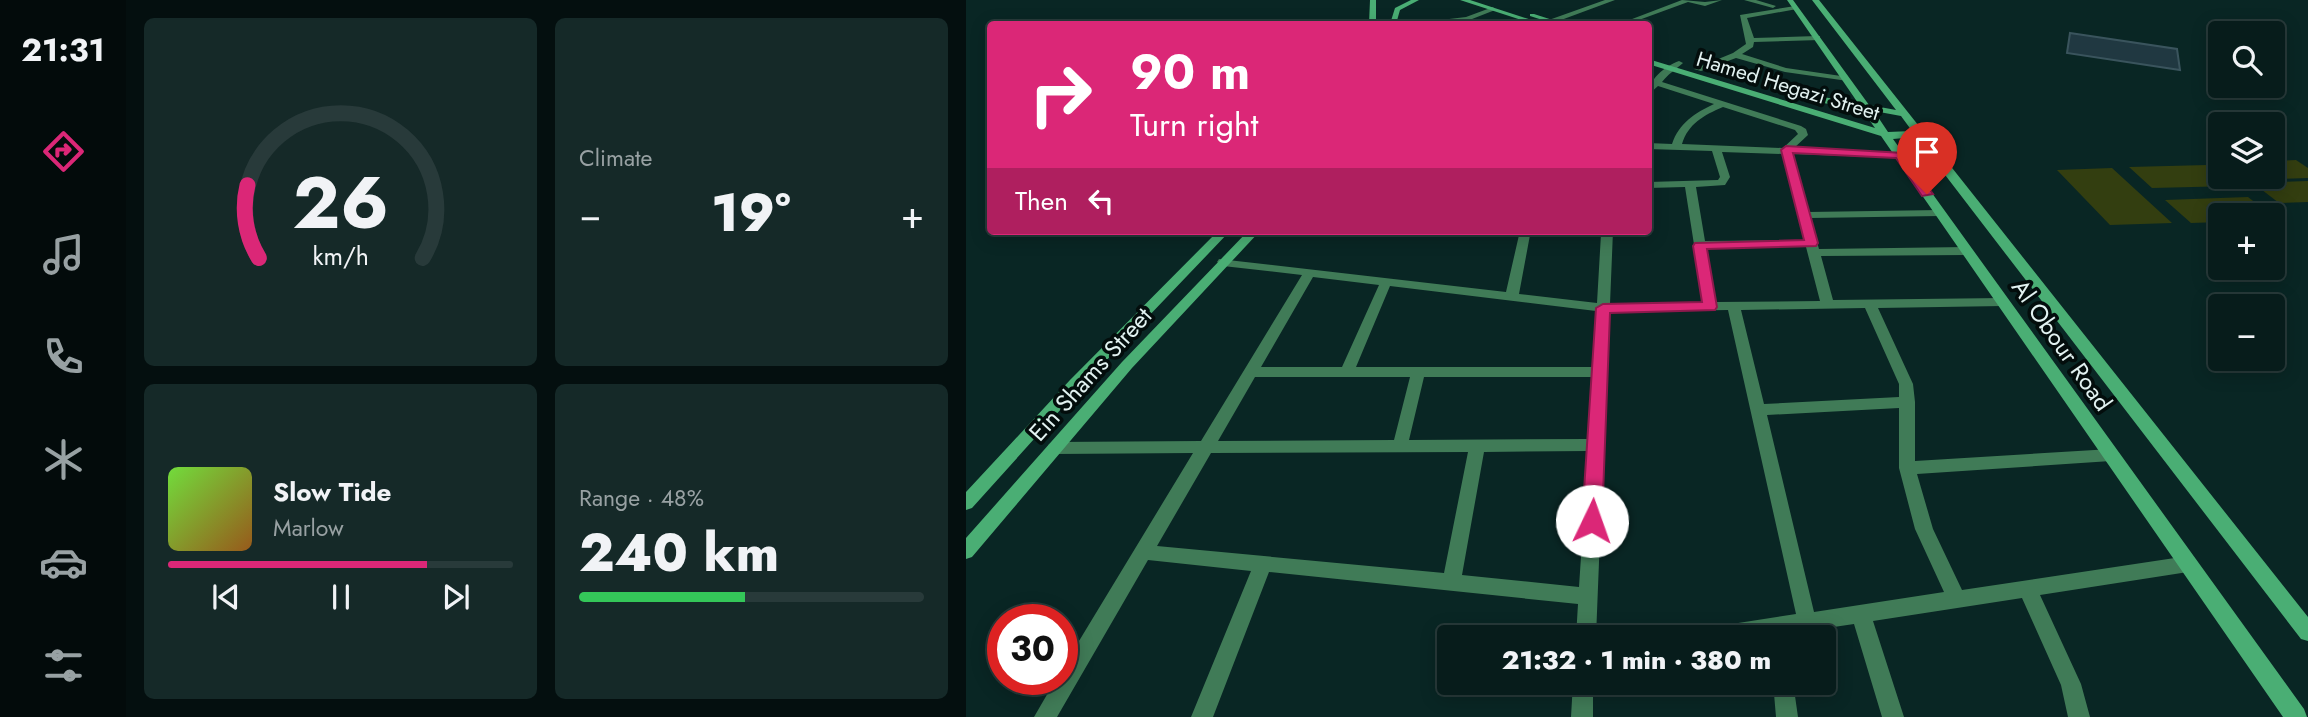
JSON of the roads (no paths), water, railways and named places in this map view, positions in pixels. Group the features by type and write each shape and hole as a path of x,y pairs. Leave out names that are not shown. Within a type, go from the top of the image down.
{"street":[{"path":"1373,0 1373,21"},
{"path":"1393,21 1397,9 1416,0"},
{"path":"1463,0 1540,21 1550,21 1595,1"},
{"path":"1485,0 1540,21 1595,1 1612,0"},
{"path":"1631,21 1688,0 1705,4 1720,0"},
{"path":"1747,0 1773,6 1793,5"},
{"name":"Al Obour Road","path":"1815,0 2308,632"},
{"path":"1698,69 1745,51 1751,40 1743,17 1793,5"},
{"name":"Al Obour Road","path":"1793,5 2296,717"},
{"path":"1445,21 1467,19 1493,9"},
{"path":"1751,40 1817,38"},
{"name":"Hamed Hegazi Street","path":"1652,54 1771,91 1903,114"},
{"path":"1736,55 1785,70 1845,79"},
{"name":"Hamed Hegazi Street","path":"1652,62 1884,134 1904,137 1918,132"},
{"path":"1652,88 1669,68 1679,63"},
{"path":"1656,83 1801,129 1803,135 1786,150"},
{"path":"1676,147 1679,133 1689,121 1723,104"},
{"path":"1652,146 1899,155"},
{"path":"1652,185 1718,184 1726,179 1716,149"},
{"path":"1786,150 1828,305"},
{"path":"1689,184 1710,307"},
{"path":"1804,215 1940,213"},
{"name":"Ein Shams Street","path":"966,503 1075,384 1220,235"},
{"name":"Ein Shams Street","path":"966,551 1055,448 1249,235"},
{"path":"1512,296 1524,235"},
{"path":"1587,625 1607,235"},
{"path":"1700,246 1967,251"},
{"path":"1223,262 1603,308 2003,302"},
{"path":"1045,717 1310,272"},
{"path":"1347,372 1386,282"},
{"path":"1870,304 1906,384 1907,468 1924,529 1957,599"},
{"path":"1734,306 1807,622"},
{"path":"1250,372 1600,372"},
{"path":"1400,446 1418,372"},
{"path":"1758,410 1908,401"},
{"path":"1055,448 1596,445"},
{"path":"1451,583 1477,446"},
{"path":"1907,468 2111,455"},
{"path":"1143,552 1588,596"},
{"path":"1202,717 1263,564"},
{"path":"1798,625 2188,564"},
{"path":"2028,589 2071,684 2079,717"},
{"path":"1861,614 1893,717"},
{"path":"1582,717 1583,695"},
{"path":"1784,695 1787,717"}]}
